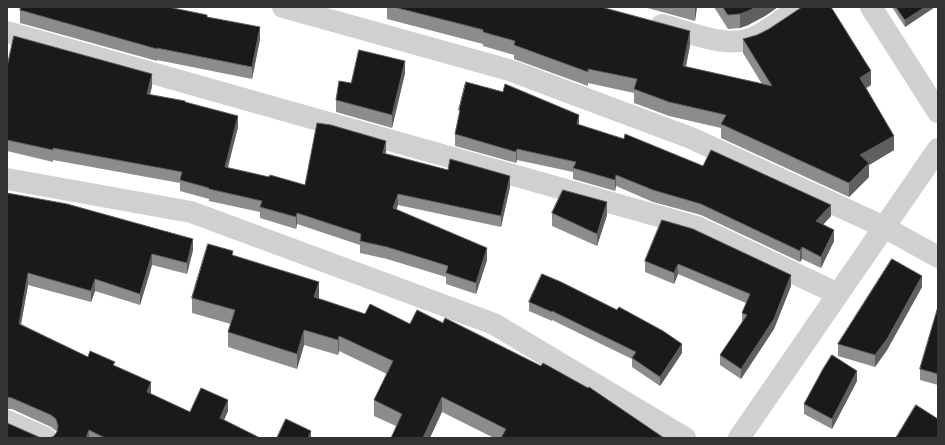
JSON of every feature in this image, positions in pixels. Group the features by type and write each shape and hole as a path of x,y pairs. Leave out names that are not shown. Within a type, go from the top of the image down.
{"street":[{"path":"283,7 509,70 691,138 884,227 938,256"},
{"path":"641,19 720,41 738,42 756,37 800,7"},
{"path":"871,7 938,112"},
{"path":"7,32 697,227 838,294"},
{"path":"739,438 938,149"},
{"path":"7,179 191,212 494,324 685,438"},
{"path":"7,421 46,438"}],"building":[{"path":"21,7 168,7 207,15 207,17 260,27 252,67 157,49 20,10"},
{"path":"394,7 601,7 690,31 683,66 772,86 743,39 757,35 769,29 802,7 831,7 871,71 860,78 894,136 860,155 869,163 849,183 721,124 726,115 669,102 634,89 637,79 588,69 588,72 514,45 515,41 483,32 483,30"},
{"path":"723,7 756,7 740,14 728,15"},
{"path":"896,7 925,7 905,20"},
{"path":"14,36 152,74 147,94 185,101 238,116 225,167 269,177 270,175 305,185 317,123 331,125 386,141 383,153 448,170 450,159 510,176 501,216 398,194 393,208 487,248 476,283 446,273 448,266 387,247 360,241 361,234 297,213 296,217 260,207 262,201 209,189 180,180 182,172 53,148 53,150 7,140 7,67"},
{"path":"359,50 405,61 392,115 336,100 339,81 351,83"},
{"path":"466,82 503,92 505,84 579,115 577,124 624,139 625,134 703,166 711,150 831,205 816,221 834,230 821,257 802,247 800,251 701,204 653,190 616,175 615,180 573,168 576,162 517,149 516,152 455,134"},
{"path":"563,190 607,202 597,234 552,213"},
{"path":"7,193 67,204 193,239 187,263 152,254 140,294 95,279 91,291 28,273 19,324 88,357 90,351 115,362 113,365 151,382 147,392 190,412 201,388 228,400 220,418 260,438 105,438 89,430 86,438 50,438 57,432 58,426 56,419 51,415 7,397"},
{"path":"662,220 693,229 791,275 774,319 741,369 720,355 747,315 742,313 750,294 678,264 674,273 645,261"},
{"path":"208,244 233,251 232,255 319,282 314,297 365,314 370,304 410,324 417,310 443,323 445,318 541,366 543,363 588,388 589,387 664,438 501,438 506,429 442,397 423,438 391,438 402,414 374,400 393,361 339,336 338,340 304,330 297,354 228,332 235,310 192,298"},
{"path":"892,259 922,276 887,339 875,355 838,344"},
{"path":"542,274 617,310 619,307 663,331 682,344 660,377 632,358 636,352 552,311 529,302"},
{"path":"938,307 938,374 920,369"},
{"path":"832,355 857,371 832,419 804,404"},
{"path":"916,405 938,419 938,438 896,438"},
{"path":"286,419 311,431 308,438 277,438"},
{"path":"7,423 41,438 7,438"}]}
